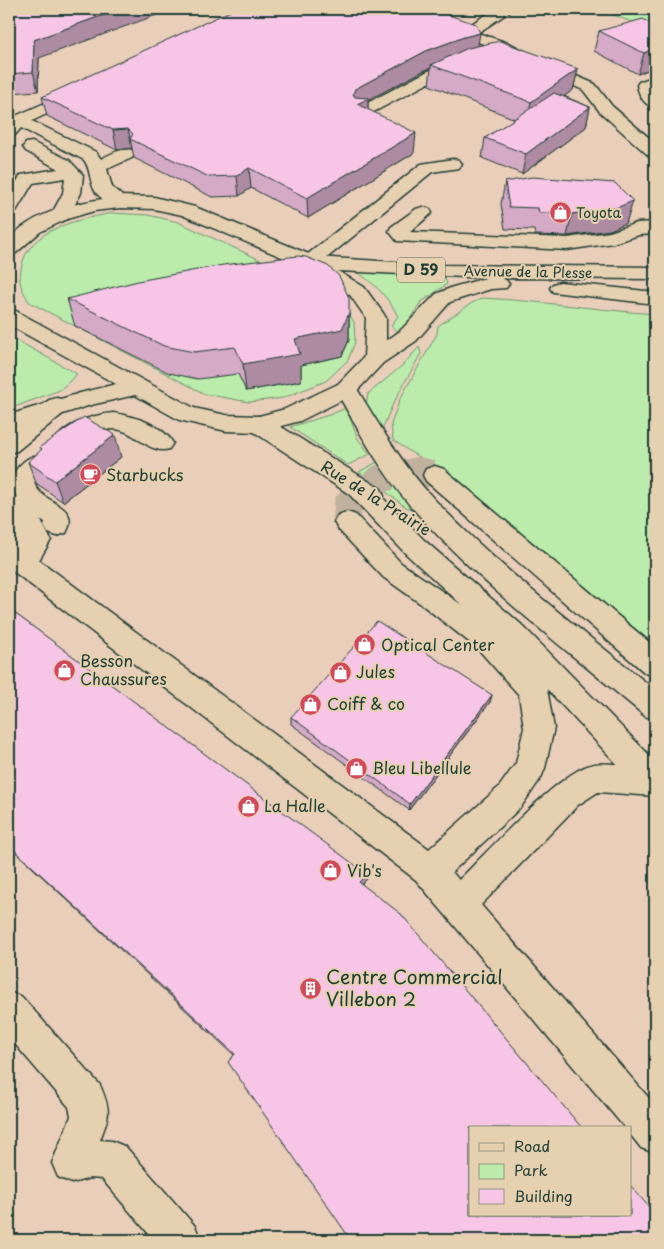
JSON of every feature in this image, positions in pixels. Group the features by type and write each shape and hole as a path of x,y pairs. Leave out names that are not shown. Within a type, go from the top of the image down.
{"main road":[{"path":"466,34 504,9"},
{"path":"407,10 466,34 506,47 589,87 606,109 655,152"},
{"path":"362,112 434,74 485,57 511,55 536,62"},
{"path":"655,81 645,85 647,95 655,103"},
{"path":"16,136 94,86"},
{"path":"16,136 90,156 98,167 103,189 120,202"},
{"path":"16,136 63,164 74,175 72,193 60,215"},
{"path":"98,167 126,154"},
{"path":"310,262 427,168 453,164"},
{"path":"9,207 27,180 71,172"},
{"name":"Avenue de la Plesse","path":"9,249 33,228 60,215 92,206 120,202 154,203 188,210 310,262 357,291 376,318 375,358"},
{"path":"423,213 398,231 404,237 554,245 613,237 637,229 655,228"},
{"name":"Avenue de la Plesse","path":"310,262 389,270 531,274 655,273"},
{"name":"Avenue de la Plesse","path":"9,316 187,414 226,423 259,424 292,415 346,389 375,358 408,336 443,298 460,290 491,283 530,285 655,298"},
{"path":"9,423 57,406 138,387"},
{"name":"Rue de la Prairie","path":"346,389 383,451 424,505 492,571 655,707"},
{"path":"9,445 57,406"},
{"path":"57,526 58,518 32,500 23,490 21,481 48,455 84,428 105,420 115,420 130,424 161,443"},
{"name":"Rue de la Prairie","path":"259,424 492,571"},
{"path":"435,475 655,664"},
{"path":"357,486 414,547 513,634 655,781"},
{"path":"9,506 31,525 38,540 16,560"},
{"path":"347,522 392,570 431,596 488,641 532,692"},
{"path":"9,532 16,560 428,869 655,1134"},
{"path":"428,869 446,857 510,797 530,768 539,728 529,668 513,634"},
{"path":"459,904 568,795 594,778 655,781"},
{"path":"9,1010 87,1098 90,1116 72,1162 90,1158 112,1160 182,1240"}],"green space":[{"path":"598,9 655,9 655,31"},
{"path":"112,213 148,215 178,222 330,292 341,301 354,322 355,342 348,360 326,381 283,398 249,402 205,394 29,302 20,283 22,263 29,250 39,239 65,225"},
{"path":"353,270 389,274 444,275 447,284 420,303 405,327 397,331 391,326 398,316 389,302 374,285"},
{"path":"483,298 655,314 655,645 435,465 393,440 391,424 400,399 437,334 438,326 472,303"},
{"path":"9,336 77,374 60,390 9,409"},
{"path":"419,347 421,353 394,402 381,434 366,405 368,394 403,365"},
{"path":"346,408 358,439 370,454 348,465 290,427 332,414"},
{"path":"379,461 414,507 412,509 406,507 359,472"}],"building":[{"path":"9,9 120,9 34,40 33,72 9,74"},
{"path":"235,9 430,9 476,24 480,33 426,51 355,89 353,94 355,97 369,98 357,104 416,133 307,198 249,168 237,176 209,177 130,139 133,134 128,129 113,130 42,97"},
{"path":"643,19 655,26 655,48 644,53 599,31"},
{"path":"500,41 578,69 531,102 431,65 468,48"},
{"path":"554,93 590,107 526,154 485,138"},
{"path":"532,177 615,183 633,201 616,208 572,214 539,213 538,208 509,207 505,182"},
{"path":"298,256 306,257 328,266 339,276 349,298 349,313 342,329 295,339 300,354 243,364 235,347 194,352 164,346 67,299 138,281 223,265"},
{"path":"84,417 115,435 55,481 28,462 42,449 40,447"},
{"name":"Centre Commercial Villebon 2","path":"9,609 367,874 359,882 401,914 580,1126 469,1126 469,1216 632,1216 632,1187 655,1214 655,1240 351,1240 228,1062 235,1054 9,845"},
{"path":"377,621 492,695 410,804 291,717"}],"tunnel":[{"path":"347,522 348,504 381,478 419,471 435,475"}],"place":[{"name":"Toyota","path":"560,213"},
{"name":"Starbucks","path":"90,475"},
{"name":"Optical Center","path":"365,645"},
{"name":"Besson Chaussures","path":"64,670"},
{"name":"Jules","path":"340,672"},
{"name":"Coiff & co","path":"311,704"},
{"name":"Bleu Libellule","path":"356,768"},
{"name":"La Halle","path":"248,806"},
{"name":"Vib's","path":"331,871"},
{"name":"Centre Commercial Villebon 2","path":"310,988"}]}
